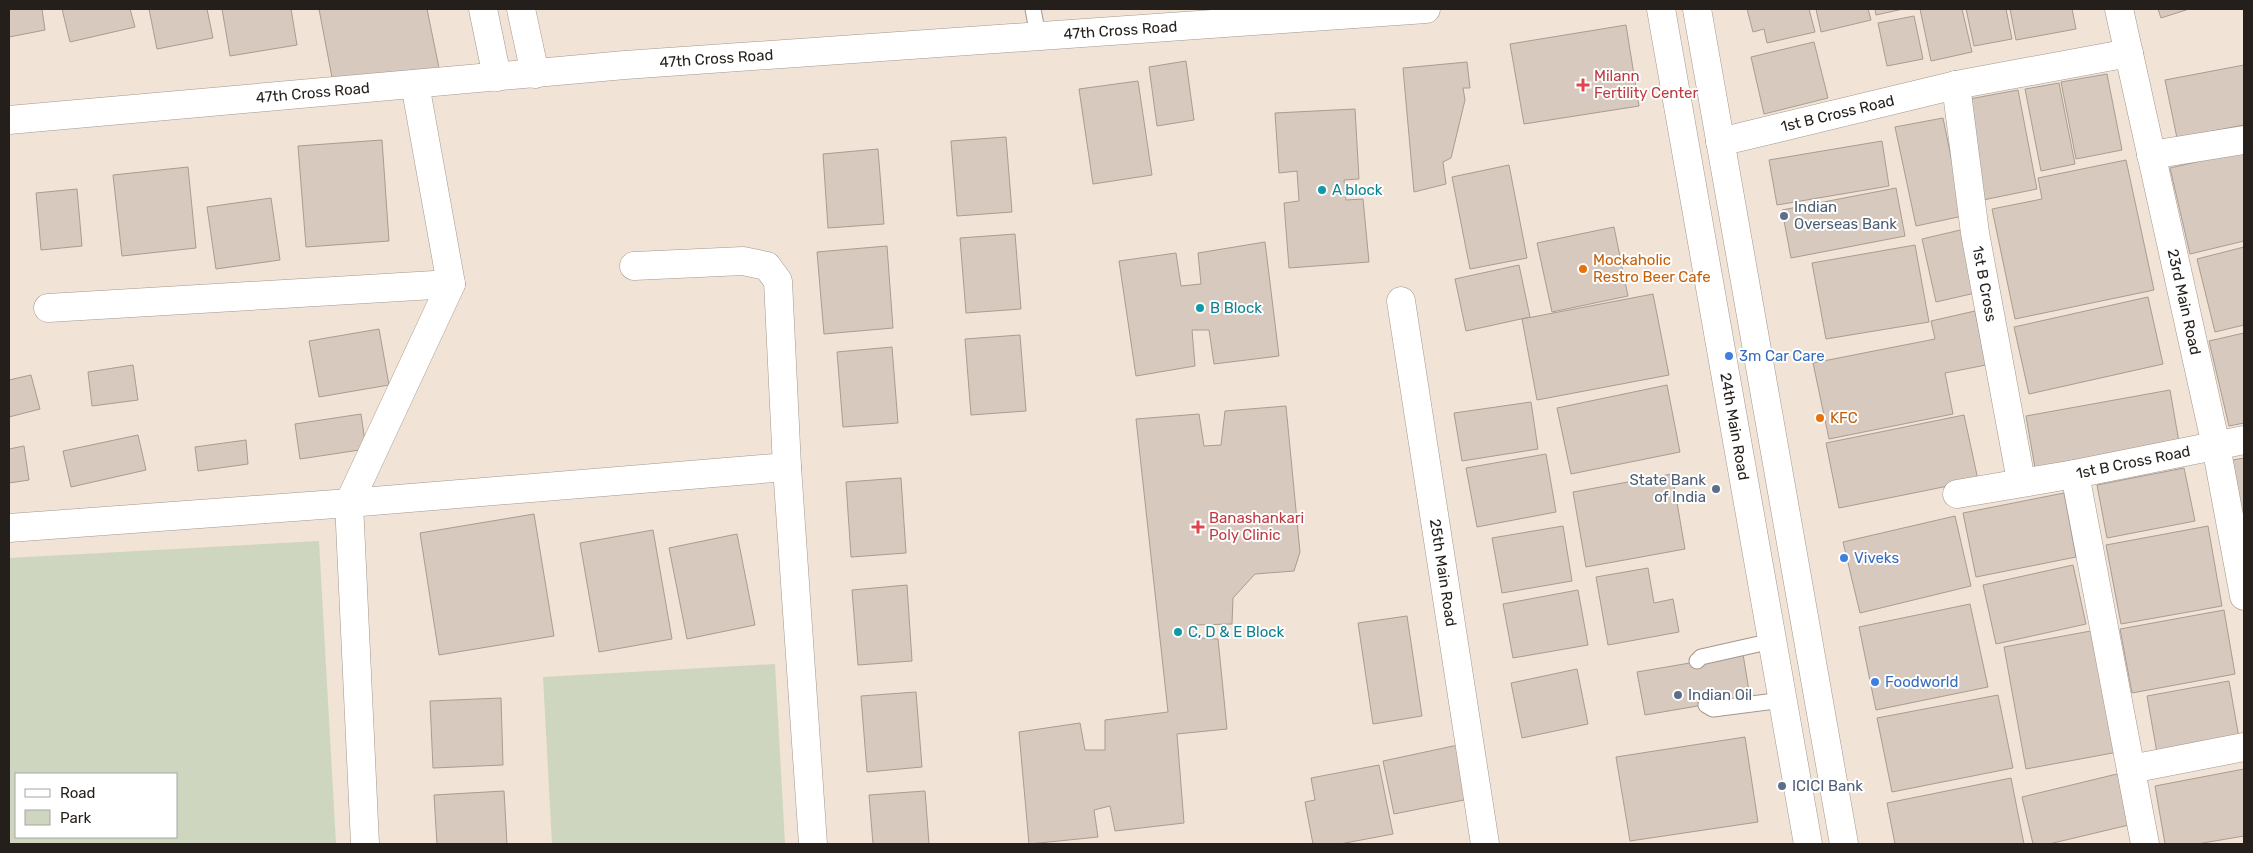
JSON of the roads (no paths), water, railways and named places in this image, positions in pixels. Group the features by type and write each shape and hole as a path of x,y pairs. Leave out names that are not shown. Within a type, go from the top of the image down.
{"street":[{"path":"483,9 497,77"},
{"path":"521,9 535,74"},
{"name":"47th Cross Road","path":"9,120 635,64 1426,9"},
{"name":"24th Main Road","path":"1661,9 1808,844"},
{"path":"1697,9 1844,844"},
{"name":"23rd Main Road","path":"2120,9 2216,446 2244,596"},
{"name":"1st B Cross Road","path":"1720,142 1956,85 2129,53"},
{"path":"365,844 349,503 451,284 415,84"},
{"name":"1st B Cross","path":"1956,85 1975,233 2021,481"},
{"path":"2151,155 2244,140"},
{"path":"634,266 743,261 767,266 778,282 787,467 814,844"},
{"path":"48,308 451,284"},
{"name":"25th Main Road","path":"1401,301 1484,844"},
{"name":"1st B Cross Road","path":"1957,494 2021,481 2024,483 2075,474 2244,440"},
{"path":"9,528 349,503 787,467"},
{"path":"2075,474 2145,844"},
{"path":"2131,769 2244,747"}],"lane":[{"path":"1033,9 1038,36"},
{"path":"1697,661 1702,657 1772,641"},
{"path":"1706,705 1713,709 1783,700"}],"place":[{"name":"Milann Fertility Center","path":"1583,85"},
{"name":"A block","path":"1322,190"},
{"name":"Indian Overseas Bank","path":"1784,216"},
{"name":"Mockaholic Restro Beer Cafe","path":"1583,269"},
{"name":"B Block","path":"1200,308"},
{"name":"3m Car Care","path":"1729,356"},
{"name":"KFC","path":"1820,418"},
{"name":"State Bank of India","path":"1716,489"},
{"name":"Banashankari Poly Clinic","path":"1198,527"},
{"name":"Viveks","path":"1844,558"},
{"name":"C, D & E Block","path":"1178,632"},
{"name":"Foodworld","path":"1875,682"},
{"name":"Indian Oil","path":"1678,695"},
{"name":"ICICI Bank","path":"1782,786"}]}
